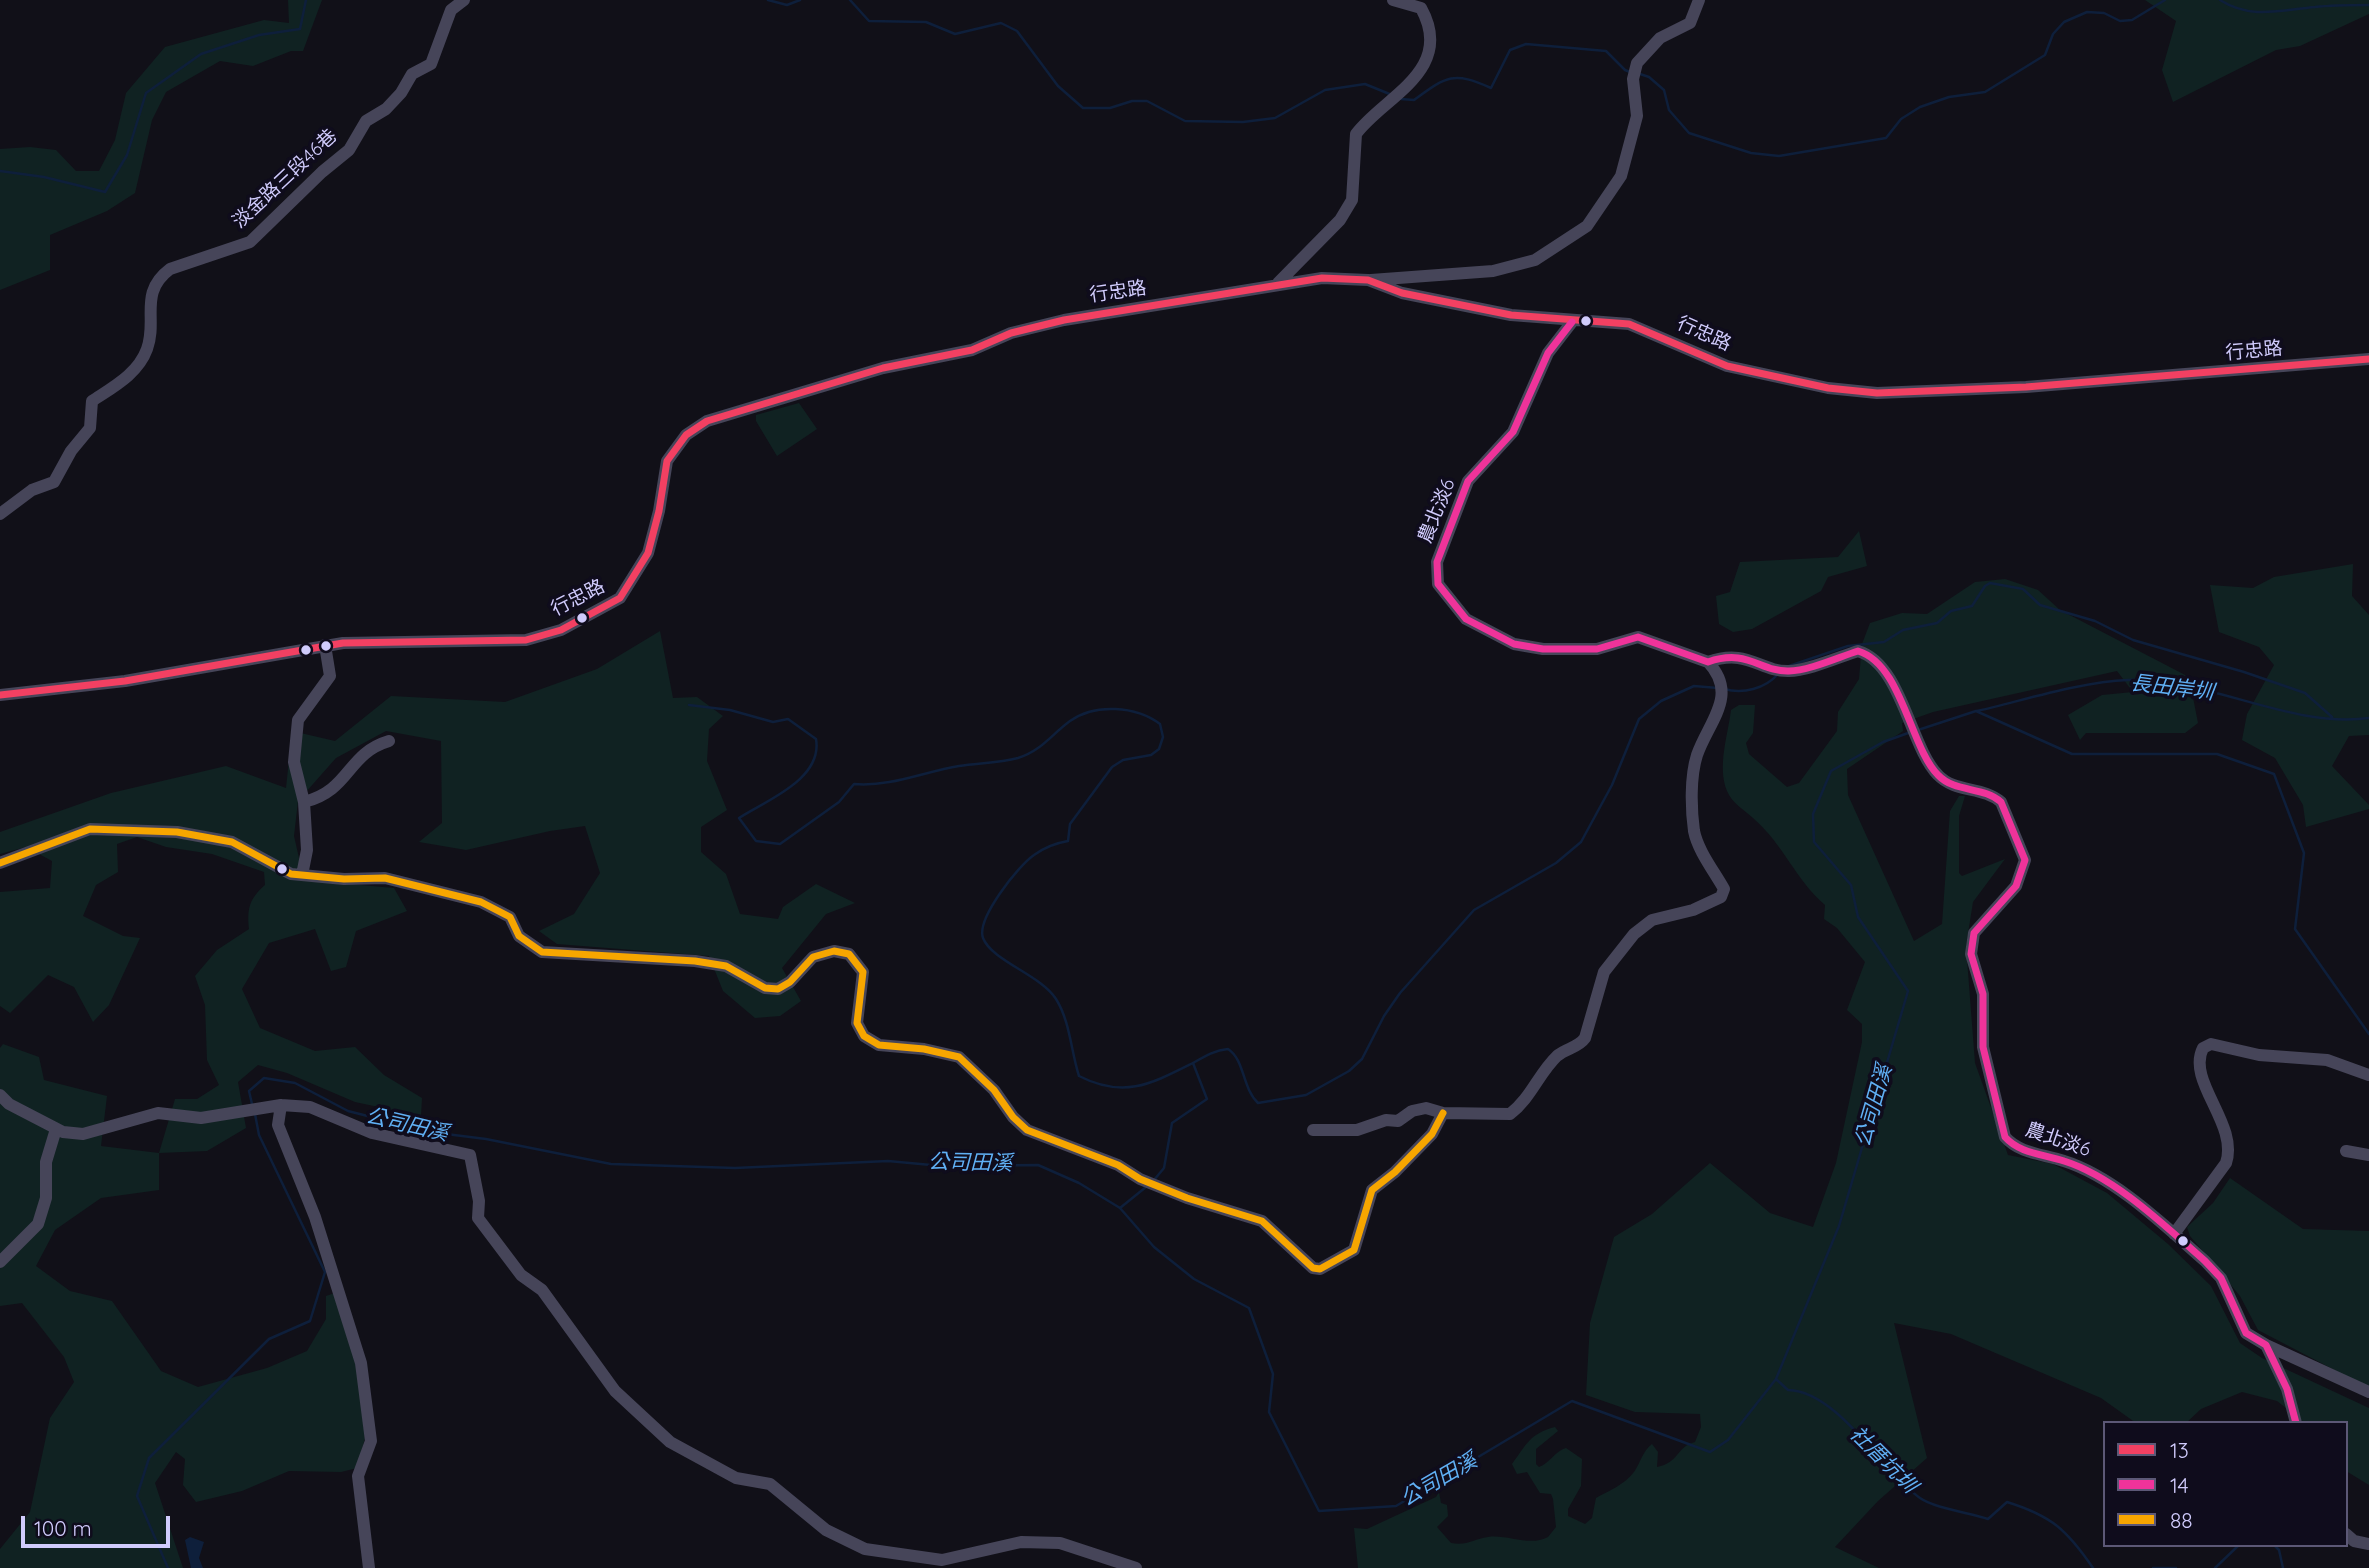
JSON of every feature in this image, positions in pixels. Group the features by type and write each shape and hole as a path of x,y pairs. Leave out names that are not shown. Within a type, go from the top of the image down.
{"street":[{"name":"淡金路三段46巷","path":"0,514 32,490 54,482 71,451 90,428 93,401 129,376 147,349 152,287 160,276 170,269 250,242 322,172 349,150 366,121 386,108 401,93 412,74 431,64 451,10 464,0"},
{"path":"1278,283 1340,220 1352,200 1356,134 1414,80 1424,62 1429,43 1429,23 1420,8 1393,0"},
{"path":"1367,280 1493,271 1535,260 1587,226 1621,176 1637,116 1633,79 1637,63 1660,38 1690,23 1699,0"},
{"name":"行忠路","path":"0,695 125,681 325,645 526,640 561,630 620,598 648,553 659,511 667,461 686,435 707,421 883,368 972,349 1011,333 1063,320 1215,297 1278,283 1322,278 1367,280 1437,302 1572,322 1629,324 1727,366 1828,388 1877,393 2026,387 2369,359"},
{"name":"農北淡6","path":"1572,322 1548,353 1513,432 1468,481 1437,562 1438,584 1466,619 1514,645 1543,649 1597,649 1638,637 1708,662 1719,658 1748,658 1783,670 1858,651 1868,654 1895,687 1937,774 1953,786 1993,796 2001,802 2025,860 2016,886 1974,933 1971,954 1983,994 1983,1047 2006,1137 2014,1147 2064,1161 2094,1173 2175,1234 2221,1278 2246,1333 2266,1345"},
{"path":"302,875 307,850 304,802 294,762 298,720 330,676 325,645"},
{"path":"1313,1130 1357,1130 1386,1120 1398,1121 1412,1111 1426,1108 1443,1113 1510,1114 1530,1095 1548,1066 1560,1054 1580,1045 1585,1038 1604,972 1634,934 1652,920 1693,910 1721,897 1724,889 1697,842 1692,803 1696,758 1723,690 1708,662"},
{"path":"304,802 323,797 345,779 356,760 371,746 388,741"},
{"path":"0,863 90,830 177,832 232,842 283,872 344,879 385,878 481,902 510,917 519,936 542,952 695,961 726,966 765,988 778,989 790,982 813,957 834,951 849,954 863,972 857,1023 864,1036 878,1045 924,1049 959,1057 994,1090 1013,1117 1027,1130 1118,1165 1140,1179 1187,1198 1262,1221 1313,1268 1320,1269 1353,1250 1371,1190 1395,1172 1432,1134 1443,1113"},
{"path":"2175,1234 2226,1163 2230,1152 2217,1110 2200,1071 2203,1048 2211,1044 2259,1055 2327,1060 2369,1075"},
{"path":"0,1095 9,1104 56,1129 83,1134 158,1113 201,1118 281,1105 310,1107 372,1133 470,1156 479,1201 478,1218 521,1275 542,1290 615,1391 670,1442 736,1478 769,1484 826,1530 865,1549 942,1560 1021,1542 1060,1543 1136,1568"},
{"path":"281,1105 278,1125 315,1217 361,1363 371,1441 358,1476 361,1523 369,1568"},
{"path":"0,1262 38,1224 46,1198 46,1162 56,1129"},
{"path":"2346,1151 2369,1155"},
{"path":"2266,1345 2369,1392"},
{"path":"2266,1345 2287,1389 2295,1421"},
{"path":"2348,1536 2354,1541 2369,1544"}],"shaded area":[{"path":"288,0 322,0 303,51 291,51 253,66 220,61 166,92 152,120 135,193 107,211 50,235 50,270 0,290 0,149 30,147 56,150 76,171 99,171 115,140 126,93 165,47 264,20 289,23"},
{"path":"2145,0 2369,0 2369,14 2300,46 2276,50 2173,102 2162,70 2176,21"},
{"path":"799,403 817,429 777,456 756,421 756,415"},
{"path":"1859,531 1867,566 1828,577 1821,591 1752,629 1733,632 1719,624 1716,596 1730,592 1740,562 1838,557"},
{"path":"2353,564 2352,596 2369,615 2369,735 2349,736 2332,766 2369,805 2369,809 2306,827 2303,805 2275,758 2242,740 2247,714 2274,665 2259,647 2219,632 2210,585 2253,588 2274,577"},
{"path":"2005,579 2038,590 2060,610 2189,677 2198,723 2185,733 2086,733 2080,740 2068,715 2102,695 2133,692 2117,671 1933,712 1902,723 1903,731 1847,769 1848,795 1914,941 1942,924 1950,811 1959,796 1965,796 1959,816 1959,873 1962,876 2005,859 1973,902 1966,946 1975,1063 2008,1155 2053,1164 2107,1193 2168,1244 2211,1286 2240,1343 2262,1358 2369,1408 2369,1485 2348,1472 2348,1421 2302,1421 2277,1401 2242,1392 2201,1409 2188,1421 2133,1421 2101,1398 1951,1334 1894,1323 1927,1458 1878,1501 1835,1547 1879,1568 1358,1568 1354,1528 1367,1529 1436,1497 1439,1492 1441,1503 1447,1505 1448,1516 1437,1527 1451,1543 1466,1543 1488,1537 1534,1541 1548,1537 1556,1527 1551,1494 1540,1493 1527,1472 1517,1474 1512,1464 1529,1441 1546,1430 1555,1427 1558,1431 1536,1449 1536,1464 1539,1467 1543,1465 1566,1448 1582,1459 1581,1486 1568,1509 1568,1516 1585,1524 1592,1518 1596,1498 1630,1477 1652,1444 1658,1452 1657,1467 1670,1462 1685,1447 1695,1442 1701,1427 1700,1414 1635,1412 1586,1395 1590,1323 1614,1237 1652,1214 1710,1163 1770,1213 1813,1227 1836,1163 1862,1042 1862,1024 1847,1010 1865,962 1837,928 1824,919 1825,905 1805,884 1773,839 1735,803 1727,791 1723,761 1731,710 1739,705 1755,705 1753,733 1746,743 1749,754 1787,787 1799,783 1837,731 1838,712 1859,679 1862,644 1870,623 1902,613 1927,614 1975,582"},
{"path":"660,631 673,698 697,697 723,716 709,729 707,761 727,810 701,827 701,852 726,874 740,914 778,919 783,907 816,884 855,903 826,914 782,968 801,1001 780,1016 755,1018 723,991 709,956 557,944 539,931 574,914 600,873 585,826 466,850 419,842 442,823 441,741 386,731 336,758 298,801 294,836 304,880 394,888 407,911 356,931 346,967 331,971 315,929 269,943 242,989 260,1028 315,1051 355,1047 384,1075 422,1098 421,1116 355,1102 287,1073 258,1065 238,1082 246,1128 207,1151 159,1153 175,1099 197,1099 219,1085 207,1060 205,1005 195,976 217,950 249,929 250,905 265,885 264,872 212,854 166,847 137,837 117,844 118,872 96,885 83,916 123,936 140,938 109,1005 93,1022 74,987 48,975 10,1013 0,1006 0,892 50,888 52,861 26,847 0,854 0,832 111,793 226,766 286,788 292,731 335,741 391,696 505,702 597,669"},
{"path":"3,1044 39,1057 44,1080 107,1096 101,1146 159,1153 159,1190 101,1198 55,1230 36,1266 70,1291 112,1301 161,1371 198,1387 267,1368 307,1351 326,1319 326,1296 335,1293 357,1364 365,1438 357,1468 341,1472 289,1471 242,1491 196,1502 183,1485 185,1459 176,1452 155,1483 183,1568 0,1568 0,1549 30,1512 50,1418 74,1382 64,1357 22,1303 0,1306 0,1048"},
{"path":"2230,1178 2303,1229 2369,1231 2369,1388 2258,1330 2240,1296 2190,1236 2187,1227 2213,1203"}],"water":[{"path":"190,1537 204,1542 199,1558 203,1568 191,1568 185,1540"}],"waterway":[{"path":"0,171 44,177 105,192 127,155 146,93 201,54 259,35 300,29 306,0"},
{"path":"768,0 787,5 800,0"},
{"path":"850,0 869,21 926,22 955,34 1001,23 1017,31 1058,86 1083,108 1110,108 1132,101 1147,101 1185,121 1243,122 1275,118 1325,90 1365,84 1392,95"},
{"path":"1640,74 1649,77 1664,90 1669,110 1689,133 1751,153 1779,156 1886,138 1901,119 1920,107 1949,97 1985,92 2045,55 2053,34 2064,22 2087,12 2104,13 2120,21 2132,20 2165,0"},
{"path":"2220,0 2255,12 2369,5"},
{"path":"1401,99 1414,100 1443,81 1459,78 1491,88 1510,50 1526,44 1606,51 1630,72"},
{"path":"1789,666 1848,646 1884,642 1903,630 1937,623 1951,611 1972,606 1990,583 2023,589 2040,605 2095,621 2133,640 2244,672 2305,693 2332,717"},
{"path":"1724,689 1753,689 1778,674"},
{"name":"長田岸圳","path":"1977,711 2072,688 2128,680 2187,686 2309,716 2369,718"},
{"path":"689,705 730,710 773,722 788,719 816,739 816,753 811,766 802,777 778,796 739,818 756,841 780,844 839,802 854,784 881,783 959,766 1018,758 1040,747 1070,721 1091,711 1128,710 1160,724 1163,737 1159,749 1151,755 1123,760 1112,767 1070,824 1068,841 1038,852 1009,881 986,919 983,938 996,954 1040,983 1056,999 1067,1026 1079,1076 1110,1087 1137,1086 1164,1077 1210,1054 1228,1049 1238,1060 1249,1090 1258,1103 1306,1095 1349,1071 1362,1059 1384,1016 1400,993 1474,910 1556,863 1581,842 1612,785 1639,719 1661,701 1694,686 1718,688"},
{"name":"公司田溪","path":"1918,730 1976,711 2072,754 2217,754 2274,774 2304,853 2295,929 2369,1034"},
{"name":"公司田溪","path":"252,1104 249,1091 264,1078 295,1083 348,1111 430,1132 486,1139 611,1164 735,1168 888,1161 942,1166 1038,1165 1079,1183 1120,1208 1154,1247 1194,1279 1249,1308 1273,1374 1269,1412 1319,1511 1396,1506 1572,1401 1710,1452 1728,1440 1776,1379 1839,1226 1908,991 1858,917 1851,885 1814,842 1813,814 1831,771 1883,742 1911,732"},
{"path":"1154,1180 1164,1168 1172,1123 1207,1099 1193,1063"},
{"name":"公司田溪","path":"168,1568 137,1496 149,1458 269,1339 310,1321 325,1272 259,1135 255,1114"},
{"path":"1120,1208 1146,1187"},
{"name":"社厝坑圳","path":"1777,1380 1788,1390 1807,1394 1825,1404 1859,1435 1906,1486 1926,1502 1988,1519 2007,1502 2023,1507 2057,1526 2093,1568"},
{"name":"社厝坑圳","path":"2215,1568 2237,1547"},
{"name":"社厝坑圳","path":"2276,1547 2283,1568"},
{"name":"社厝坑圳","path":"2153,1568 2176,1568"}],"transit line":[{"name":"13","path":"0,695 125,681 343,643 526,640 561,630 620,598 648,553 659,511 667,461 686,435 707,421 883,368 972,350 1011,333 1064,320 1322,278 1368,280 1402,293 1511,315 1629,324 1727,366 1828,388 1877,393 2026,387 2369,359"},
{"name":"14","path":"1572,322 1548,353 1513,432 1468,481 1437,562 1438,584 1466,619 1514,644 1543,649 1597,649 1638,637 1708,662 1722,658 1744,659 1789,671 1805,669 1858,651 1873,659 1895,689 1928,762 1938,775 1952,785 1986,794 2001,802 2025,860 2016,886 1974,933 1971,954 1983,994 1983,1047 2005,1137 2025,1150 2064,1161 2102,1178 2139,1204 2205,1261 2221,1278 2246,1333 2266,1345 2287,1389 2295,1421"},
{"name":"88","path":"0,863 90,829 177,832 232,842 291,874 344,879 385,878 481,902 510,917 519,936 542,952 695,961 726,966 765,988 778,989 790,982 813,957 834,951 849,954 863,972 857,1023 864,1036 879,1045 924,1049 959,1057 994,1090 1013,1117 1027,1130 1118,1165 1140,1179 1187,1198 1262,1221 1313,1268 1320,1269 1354,1250 1372,1190 1395,1172 1432,1134 1443,1113"}]}
